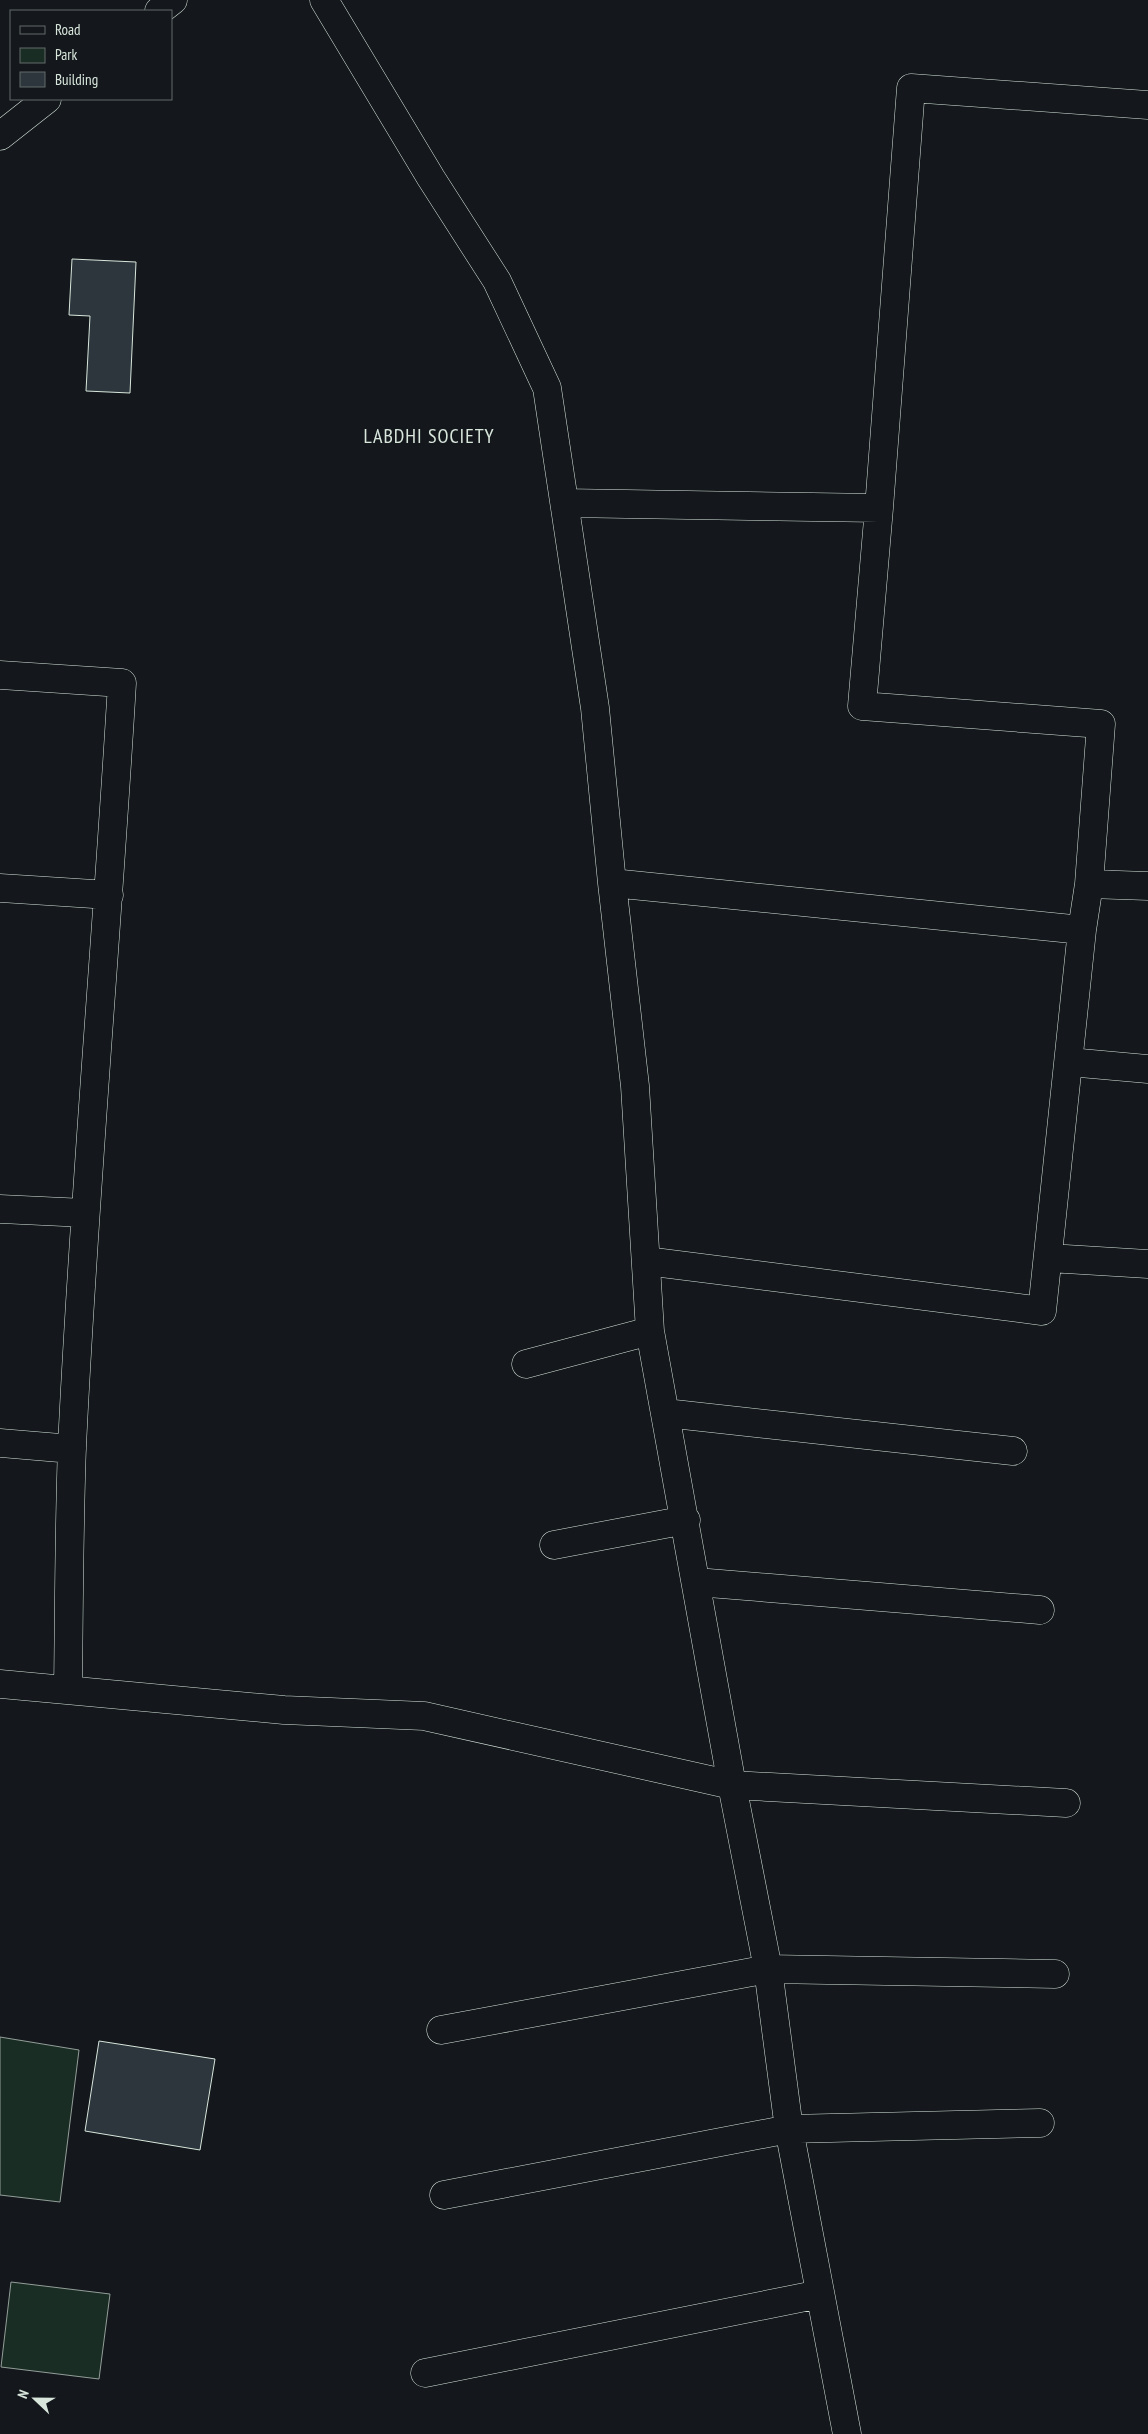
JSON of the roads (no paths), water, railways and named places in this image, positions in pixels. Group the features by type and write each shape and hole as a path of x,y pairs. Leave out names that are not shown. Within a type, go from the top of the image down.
{"street":[{"path":"159,10 173,0"},
{"path":"324,0 431,178 497,281 547,388 595,708 612,883 635,1086 650,1331 686,1520 732,1785 768,1969 789,2129 847,2434"},
{"path":"646,1261 1042,1311 1082,930 1089,884 1101,724 862,706 911,88 1148,105"},
{"path":"0,136 46,100"},
{"path":"564,503 879,508"},
{"path":"0,675 122,683 109,895 85,1212 72,1449 68,1690"},
{"path":"612,883 1082,930"},
{"path":"1089,884 1148,886"},
{"path":"0,888 109,895"},
{"path":"1069,1062 1148,1069"},
{"path":"0,1209 85,1212"},
{"path":"1049,1258 1148,1264"},
{"path":"526,1364 650,1331"},
{"path":"665,1413 1013,1451"},
{"path":"0,1443 72,1449"},
{"path":"554,1545 686,1520"},
{"path":"696,1582 1040,1610"},
{"path":"0,1684 284,1710 424,1716 732,1785 1066,1804"},
{"path":"441,2030 768,1969 1055,1974"},
{"path":"444,2195 789,2129 1040,2123"},
{"path":"425,2373 820,2294"}],"district":[{"name":"LABDHI SOCIETY","path":"429,436"}]}
